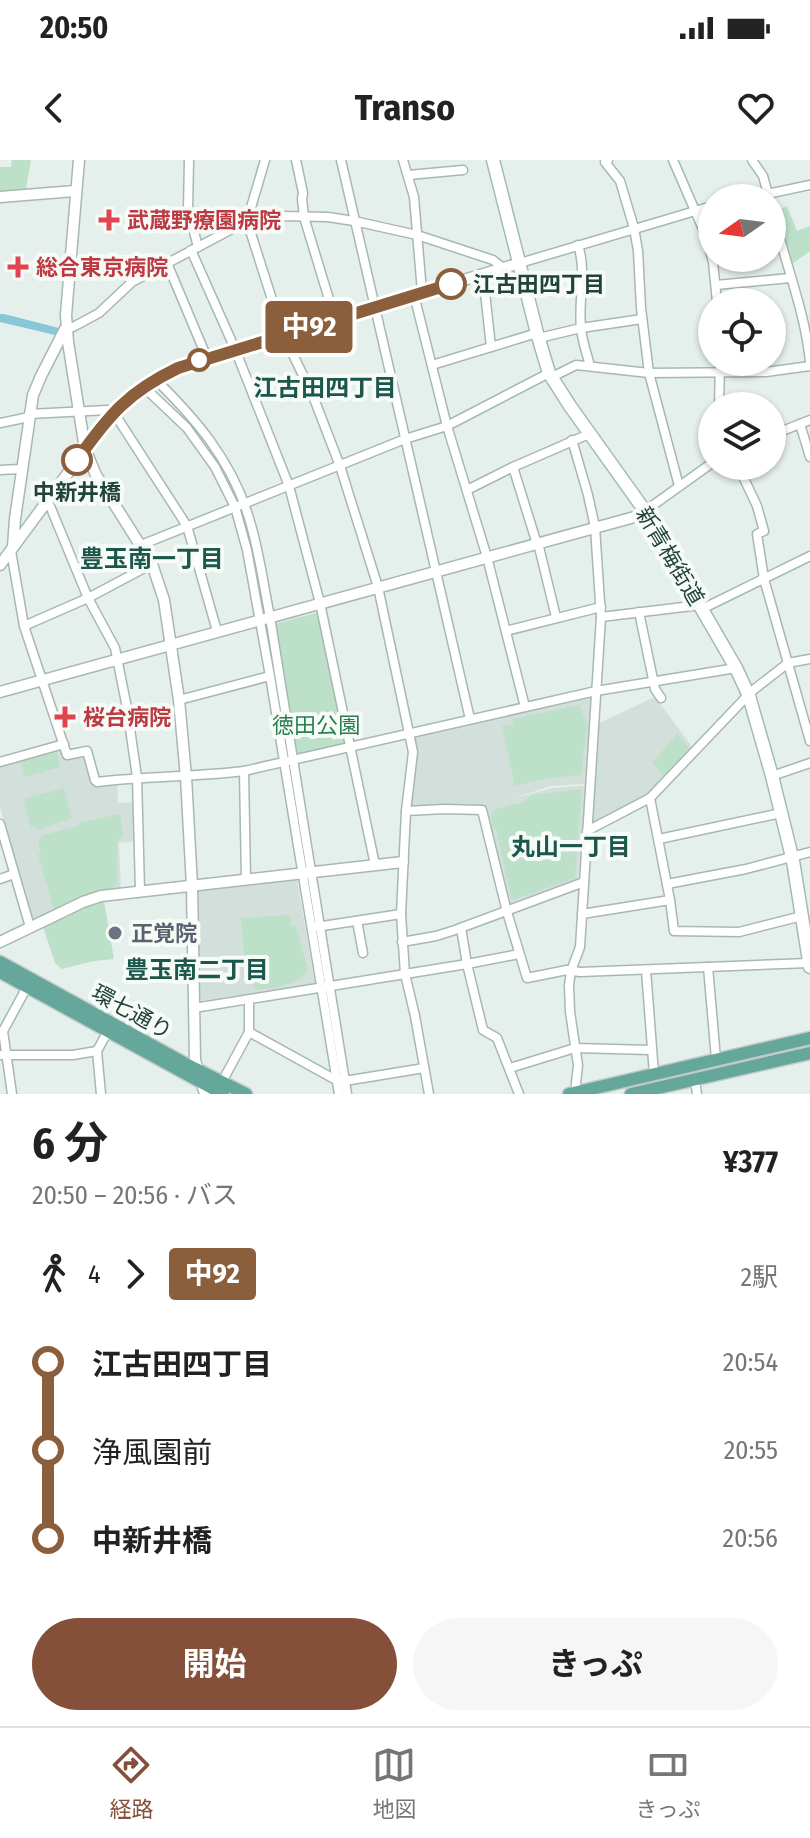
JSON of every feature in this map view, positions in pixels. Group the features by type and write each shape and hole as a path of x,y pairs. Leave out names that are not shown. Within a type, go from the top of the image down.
{"main road":[{"name":"新青梅街道","path":"493,160 550,375 645,511 750,694 791,856 809,959"},
{"name":"環七通り","path":"0,962 196,1069 223,1088"},
{"name":"環七通り","path":"0,972 204,1088 223,1088 246,1094"},
{"path":"572,1093 810,1038"},
{"path":"631,1094 810,1045"},
{"path":"590,1094 810,1053"},
{"path":"660,1094 697,1090 810,1060"}],"street":[{"path":"79,160 64,332 85,449 96,475 152,564 164,600 179,700 186,777 196,1069 204,1088"},
{"path":"189,160 188,209 195,249 289,486 320,603 375,865"},
{"path":"265,160 247,221 283,334 313,396 340,466 378,587 413,752 403,862 402,942 405,974 429,1094"},
{"path":"296,160 304,217 335,319"},
{"path":"341,160 470,719"},
{"path":"403,160 414,197 418,294 432,365 487,557 525,707"},
{"path":"608,160 605,162 620,181 634,228 649,373 679,486"},
{"path":"673,160 706,236 716,288"},
{"path":"752,160 765,184"},
{"path":"409,175 463,170"},
{"path":"786,191 810,185"},
{"path":"0,197 75,191"},
{"path":"6,557 113,412 155,379 235,349 698,209"},
{"path":"503,268 493,260 417,235 328,217 281,216 247,221 167,263 132,282 99,313 64,332 37,384 6,557 24,626 67,755 87,751 97,782 244,771 596,691 736,668"},
{"path":"578,245 583,270 581,328 590,366"},
{"path":"167,263 207,358"},
{"path":"786,265 804,324 810,364 786,370"},
{"path":"483,274 491,347"},
{"path":"716,285 790,278"},
{"path":"432,365 538,336 642,319"},
{"path":"141,545 405,439 447,426 576,365 649,373 698,369"},
{"path":"155,379 199,424 220,456 240,505 247,550 265,618 340,1080 339,1094"},
{"path":"144,387 187,428 240,505"},
{"path":"0,423 29,416 79,411 113,412 187,526 217,631"},
{"path":"786,430 810,420"},
{"path":"800,424 810,457"},
{"path":"467,490 589,434"},
{"path":"572,440 595,527 601,612 580,947 569,985 578,1065 572,1093"},
{"path":"513,467 556,617"},
{"path":"0,470 21,469"},
{"path":"0,692 638,516 698,473"},
{"path":"745,480 764,531 757,534 764,579 810,741"},
{"path":"46,503 50,506 88,598 115,648 137,777 140,891"},
{"path":"506,631 556,617 701,607 810,556"},
{"path":"24,626 88,598 152,564"},
{"path":"639,612 655,689 661,698"},
{"path":"265,618 270,676 288,761"},
{"path":"587,831 650,798 750,694 788,663 810,659"},
{"path":"179,700 270,676"},
{"path":"0,762 64,744"},
{"path":"772,776 810,763"},
{"path":"244,771 246,880"},
{"path":"650,798 674,931 739,932 802,916"},
{"path":"406,811 482,810 527,978 567,970 646,970 809,959"},
{"path":"659,839 781,813"},
{"path":"0,824 30,927"},
{"path":"667,884 746,869 810,852"},
{"path":"0,942 92,899 403,862"},
{"path":"0,879 14,874"},
{"path":"402,942 461,928 584,882"},
{"path":"582,914 670,900"},
{"path":"316,928 401,914"},
{"path":"357,921 363,953"},
{"path":"461,928 483,1030 497,1038 519,1094"},
{"path":"194,1008 519,954"},
{"path":"708,967 716,1059"},
{"path":"646,970 654,1074"},
{"path":"12,1094 3,1055 3,1031 27,987"},
{"path":"223,1088 249,1032 249,999"},
{"path":"101,1094 97,1051 108,1031"},
{"path":"249,1032 340,1080 347,1094"},
{"path":"510,1068 575,1048 651,1050"},
{"path":"3,1055 73,1055 97,1051"},
{"path":"340,1080 424,1068"}],"shaded area":[{"path":"592,695 586,784 551,786 508,800 552,788 593,785 597,724 655,697 693,748 648,797 594,825 583,824 578,879 512,906 508,903 484,806 411,806 417,752 414,735"},
{"path":"59,749 65,760 84,756 94,787 117,785 118,803 135,802 135,841 119,843 121,891 35,921 30,919 0,807 0,766"},
{"path":"297,880 315,984 199,1001 195,891"}],"green space":[{"path":"12,160 31,160 25,194 0,197 0,167 11,167"},
{"path":"786,206 797,231 810,226 810,251 789,266 786,252"},
{"name":"徳田公園","path":"316,613 319,615 346,742 297,755 275,626"},
{"path":"579,705 587,724 581,775 515,786 502,726 513,724 513,719"},
{"path":"677,734 689,748 665,776 652,763"},
{"path":"57,752 60,767 25,777 21,762"},
{"path":"64,788 72,818 37,830 36,826 31,827 23,799"},
{"path":"582,789 575,878 512,900 496,829 492,827 491,816 495,809 524,802 532,795"},
{"path":"120,814 123,836 117,842 117,884 54,909 38,854 41,853 38,841 41,836 78,826 78,823"},
{"path":"104,901 114,959 62,969 55,963 43,927 89,904"},
{"path":"290,915 308,971 290,983 255,990 244,953 241,918"}],"water":[{"path":"0,314 59,328 55,335 0,322"}],"bus line":[{"name":"中92","path":"77,460 117,408 155,379 178,368 451,284"}],"place":[{"name":"武蔵野療園病院","path":"109,220"},
{"name":"総合東京病院","path":"18,267"},
{"name":"江古田四丁目","path":"451,284"},
{"name":"中新井橋","path":"77,460"},
{"name":"桜台病院","path":"65,717"},
{"name":"正覚院","path":"115,933"}],"district":[{"name":"江古田四丁目","path":"325,388"},
{"name":"豊玉南一丁目","path":"152,559"},
{"name":"丸山一丁目","path":"571,847"},
{"name":"豊玉南二丁目","path":"197,970"}]}
